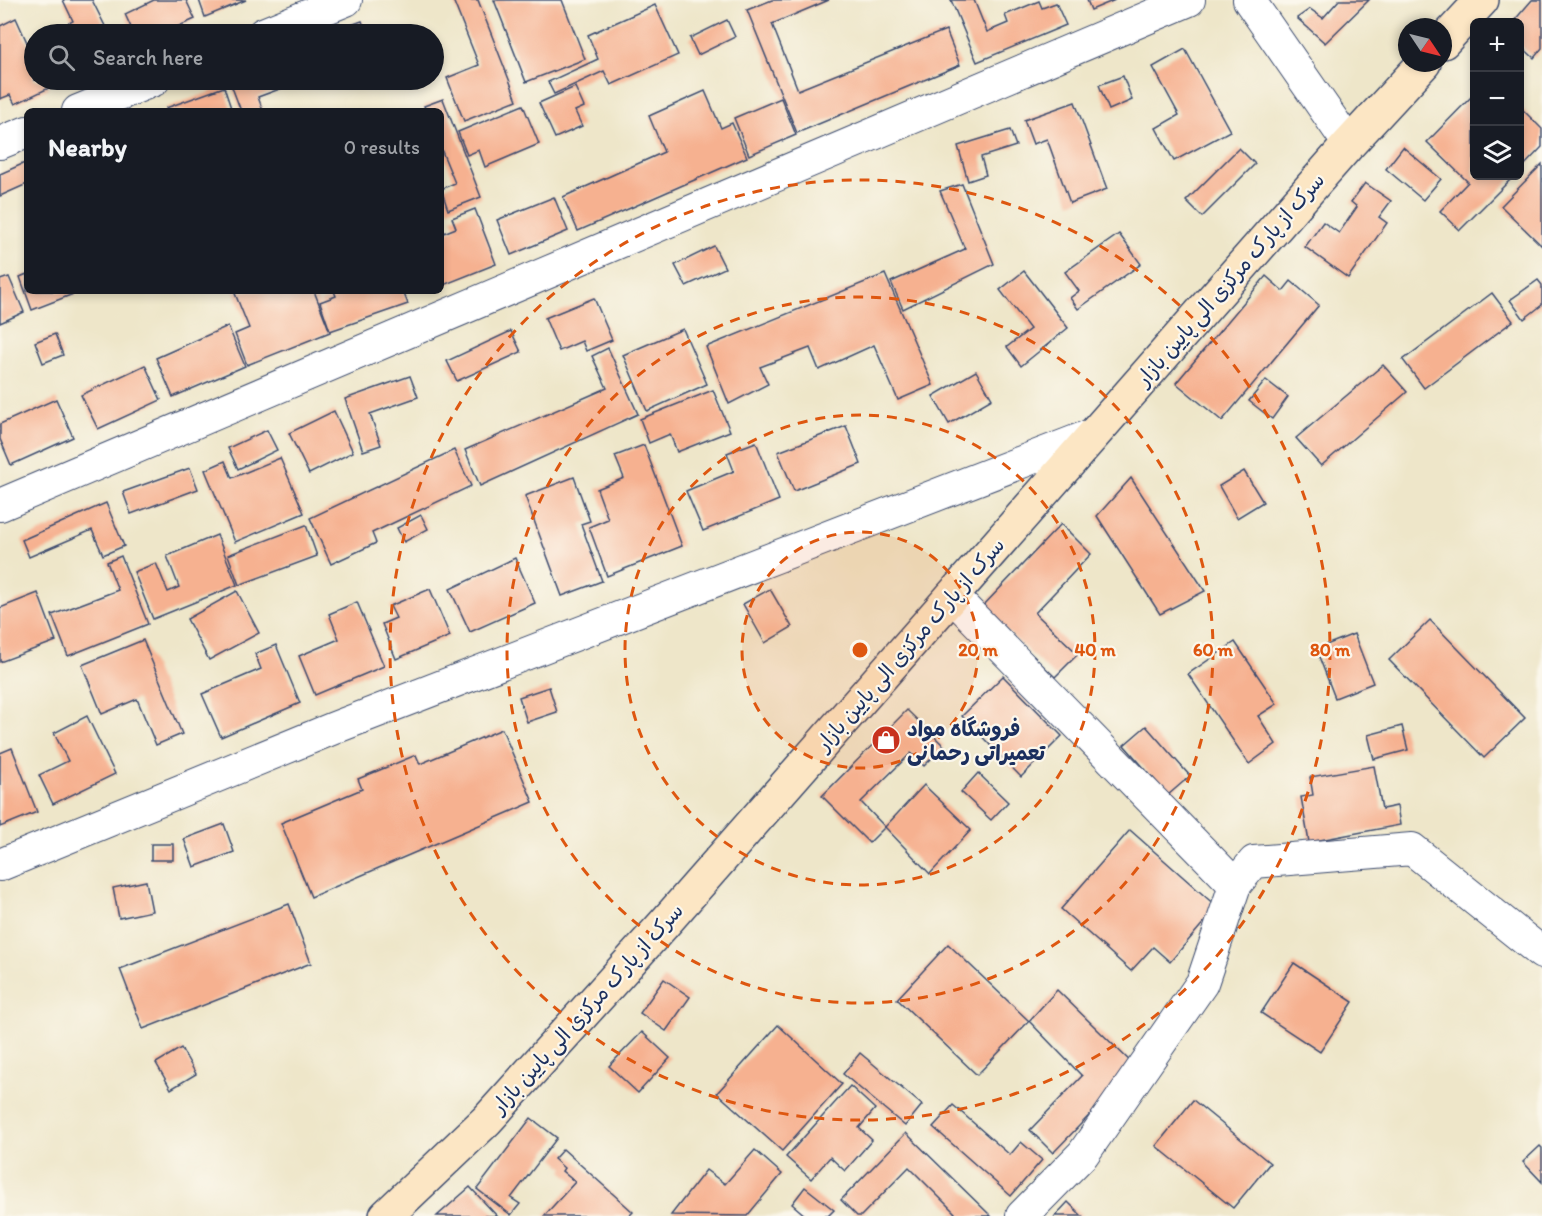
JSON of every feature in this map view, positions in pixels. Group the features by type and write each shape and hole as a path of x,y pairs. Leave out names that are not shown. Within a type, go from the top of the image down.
{"main road":[{"path":"1452,32 1482,0"},
{"name":"سرک از پارک مرکزی الی پایین بازار","path":"386,1216 487,1120 678,907 1349,144 1416,72"}],"street":[{"path":"287,24 346,0"},
{"path":"0,505 1189,0"},
{"path":"1249,0 1349,144"},
{"path":"85,108 129,90"},
{"path":"0,143 24,133"},
{"path":"0,865 334,728 1094,434"},
{"path":"952,596 1235,885"},
{"path":"1022,1216 1083,1154 1202,983 1235,885 1254,862 1412,849 1542,953"}],"building":[{"path":"63,0 92,0 104,24 67,24 73,21"},
{"path":"154,0 186,0 195,19 184,24 130,24 125,14"},
{"path":"199,0 246,0 205,17"},
{"path":"453,0 478,0 517,100 464,121 447,78 479,65"},
{"path":"494,0 562,0 585,59 526,82"},
{"path":"772,0 829,0 772,24 798,90 946,30 960,65 797,133 747,10"},
{"path":"951,0 974,0 987,32 1008,23 1005,15 1039,1 1042,8 1056,3 1066,25 977,62"},
{"path":"1087,0 1115,0 1091,10"},
{"path":"1339,0 1369,0 1325,43 1297,18 1310,9 1323,18"},
{"path":"1532,0 1542,0 1542,48 1534,58 1524,49 1524,18 1516,18"},
{"path":"655,5 678,55 611,85 604,71 554,94 548,82 598,59 588,35"},
{"path":"16,18 24,36 24,90 45,90 15,104 10,95 0,99 0,26"},
{"path":"727,20 735,37 698,55 690,38"},
{"path":"1185,49 1230,131 1174,161 1156,128 1179,115 1153,67"},
{"path":"1123,76 1132,100 1109,110 1099,85"},
{"path":"575,87 584,107 575,111 582,126 555,138 539,103"},
{"path":"216,90 225,90 231,108 166,108"},
{"path":"233,90 277,90 258,97 262,108 240,108"},
{"path":"705,91 721,128 732,123 747,157 578,231 563,197 664,152 649,116"},
{"path":"781,98 796,135 749,155 734,118"},
{"path":"1470,98 1470,180 1510,180 1460,230 1440,211 1468,182 1427,142"},
{"path":"443,99 481,197 448,210 444,198 444,188 455,183 444,156 444,108 425,108 424,106"},
{"path":"1075,102 1107,189 1070,203 1047,139 1033,144 1024,120"},
{"path":"523,105 539,144 485,167 479,150 467,155 458,132"},
{"path":"1524,111 1542,129 1542,147 1524,166"},
{"path":"1010,130 1016,146 981,157 986,175 968,181 958,146"},
{"path":"1403,147 1441,179 1423,200 1386,169"},
{"path":"1239,148 1255,164 1202,217 1186,201"},
{"path":"24,163 24,185 0,196 0,174"},
{"path":"1542,164 1542,246 1501,206"},
{"path":"1365,183 1391,201 1379,217 1387,223 1348,278 1305,247 1323,222 1339,233 1357,207 1351,202"},
{"path":"962,184 994,264 903,309 891,282 965,249 940,191"},
{"path":"554,197 568,231 511,255 497,220"},
{"path":"475,209 496,264 444,285 444,233 456,228 452,218"},
{"path":"1119,234 1141,264 1078,309 1070,298 1079,291 1065,272"},
{"path":"714,246 725,268 686,286 675,265"},
{"path":"1024,271 1068,328 1021,366 1007,347 1030,329 1000,290"},
{"path":"885,274 933,385 898,400 874,345 819,370 810,348 760,367 768,384 729,404 706,347"},
{"path":"24,275 24,288 20,277"},
{"path":"1266,276 1283,291 1291,281 1319,305 1222,421 1176,383"},
{"path":"9,277 24,312 0,323 0,280"},
{"path":"1538,280 1542,285 1542,305 1524,319 1510,300"},
{"path":"1492,293 1513,321 1424,388 1403,360"},
{"path":"26,294 73,294 32,310"},
{"path":"235,294 315,294 330,332 247,365 235,334 249,328"},
{"path":"335,294 404,294 408,304 330,331 320,302 336,296"},
{"path":"594,298 612,340 586,351 582,341 559,351 545,318"},
{"path":"228,326 245,366 173,397 156,358"},
{"path":"683,329 707,384 647,411 623,355"},
{"path":"511,331 521,352 457,381 447,361"},
{"path":"55,334 63,355 43,363 35,342"},
{"path":"608,348 638,414 480,486 465,450 607,388 592,356"},
{"path":"145,365 161,400 98,429 81,395"},
{"path":"1383,365 1407,392 1321,466 1296,438"},
{"path":"976,371 992,399 949,424 933,396"},
{"path":"410,376 418,397 370,414 381,445 363,451 345,399"},
{"path":"1266,380 1288,397 1272,419 1249,401"},
{"path":"713,390 730,431 677,452 670,434 649,443 640,419"},
{"path":"56,399 73,437 11,465 0,439 0,424"},
{"path":"334,411 353,452 309,474 289,433"},
{"path":"846,426 861,464 794,491 778,452"},
{"path":"267,430 277,450 238,469 228,448"},
{"path":"756,442 779,500 703,531 686,491 734,471 727,453"},
{"path":"644,445 682,546 607,576 589,527 608,519 597,489 624,478 615,456"},
{"path":"454,450 471,486 372,533 376,543 331,564 310,518"},
{"path":"280,458 304,513 235,542 205,470 225,461 232,478"},
{"path":"190,468 198,489 131,514 123,492"},
{"path":"1244,471 1263,502 1237,518 1219,486"},
{"path":"574,477 590,521 581,524 602,581 562,596 525,496"},
{"path":"1131,478 1205,591 1160,614 1097,516"},
{"path":"106,503 124,546 103,555 92,530 29,557 22,540"},
{"path":"421,515 428,529 404,542 397,528"},
{"path":"1061,524 1091,554 1035,613 1078,654 1055,677 982,607"},
{"path":"306,525 317,556 239,585 228,555"},
{"path":"217,535 237,585 153,619 134,572 156,563 168,592 179,587 167,556"},
{"path":"121,556 148,624 68,656 52,615 118,590 107,562"},
{"path":"515,558 535,603 470,632 450,589"},
{"path":"430,589 450,636 396,659 382,624 396,618 390,606"},
{"path":"770,589 792,627 765,643 743,604"},
{"path":"237,591 259,633 209,660 187,619"},
{"path":"38,593 56,641 0,662 0,608"},
{"path":"357,602 384,666 315,695 299,656 339,639 329,614"},
{"path":"1430,620 1525,718 1484,758 1389,660"},
{"path":"1354,634 1373,683 1335,698 1316,649"},
{"path":"143,640 182,734 156,745 137,699 102,714 82,665"},
{"path":"1235,642 1277,704 1258,716 1276,744 1249,764 1188,674"},
{"path":"276,645 300,703 221,737 202,694 261,669 255,654"},
{"path":"1003,676 1062,736 1021,777 962,716"},
{"path":"549,687 557,712 527,722 519,697"},
{"path":"907,710 944,746 924,766 911,753 861,802 885,827 869,843 822,796"},
{"path":"87,716 115,774 53,804 39,775 68,761 54,733"},
{"path":"1146,726 1190,776 1168,795 1124,745"},
{"path":"1402,726 1408,750 1374,759 1368,735"},
{"path":"502,729 533,802 311,897 281,823 362,789 358,779 416,755 420,764"},
{"path":"12,748 37,812 0,827 0,753"},
{"path":"1374,766 1382,809 1397,806 1400,825 1309,842 1301,797 1313,795 1310,777"},
{"path":"978,773 1008,802 991,820 961,792"},
{"path":"924,785 971,830 930,874 885,827"},
{"path":"224,824 234,852 194,867 184,839"},
{"path":"1130,830 1217,907 1170,962 1153,947 1131,971 1061,909"},
{"path":"151,844 173,844 173,860 151,860"},
{"path":"146,881 152,911 119,918 113,888"},
{"path":"289,904 311,963 143,1029 120,969"},
{"path":"948,944 1029,1021 977,1075 897,999"},
{"path":"1294,963 1353,1002 1320,1052 1261,1013"},
{"path":"664,979 690,997 666,1031 640,1013"},
{"path":"1057,990 1136,1067 1053,1153 1030,1130 1082,1076 1029,1021"},
{"path":"778,1025 842,1084 782,1151 717,1093"},
{"path":"642,1032 670,1058 638,1093 609,1066"},
{"path":"181,1048 196,1074 171,1089 156,1063"},
{"path":"860,1053 922,1105 905,1126 843,1074"},
{"path":"850,1086 875,1109 859,1128 872,1140 845,1171 830,1157 811,1179 786,1157"},
{"path":"1193,1100 1270,1163 1233,1208 1156,1146"},
{"path":"953,1105 1010,1155 1021,1142 1042,1160 1011,1196 933,1127"},
{"path":"531,1118 557,1138 511,1198 520,1204 511,1215 477,1189"},
{"path":"906,1133 991,1216 952,1216 955,1213 909,1167 861,1216 857,1216 841,1200"},
{"path":"1540,1146 1542,1148 1542,1182 1523,1162"},
{"path":"563,1149 633,1212 629,1216 544,1216 575,1182 562,1171 564,1168 554,1159"},
{"path":"755,1150 782,1174 747,1216 671,1215 706,1170 725,1184"},
{"path":"470,1187 497,1216 437,1216"},
{"path":"805,1187 834,1210 828,1216 806,1216 792,1204"},
{"path":"1068,1202 1082,1216 1055,1216"}],"place":[{"name":"فروشگاه مواد تعمیراتی رحمانی","path":"886,740"}]}
